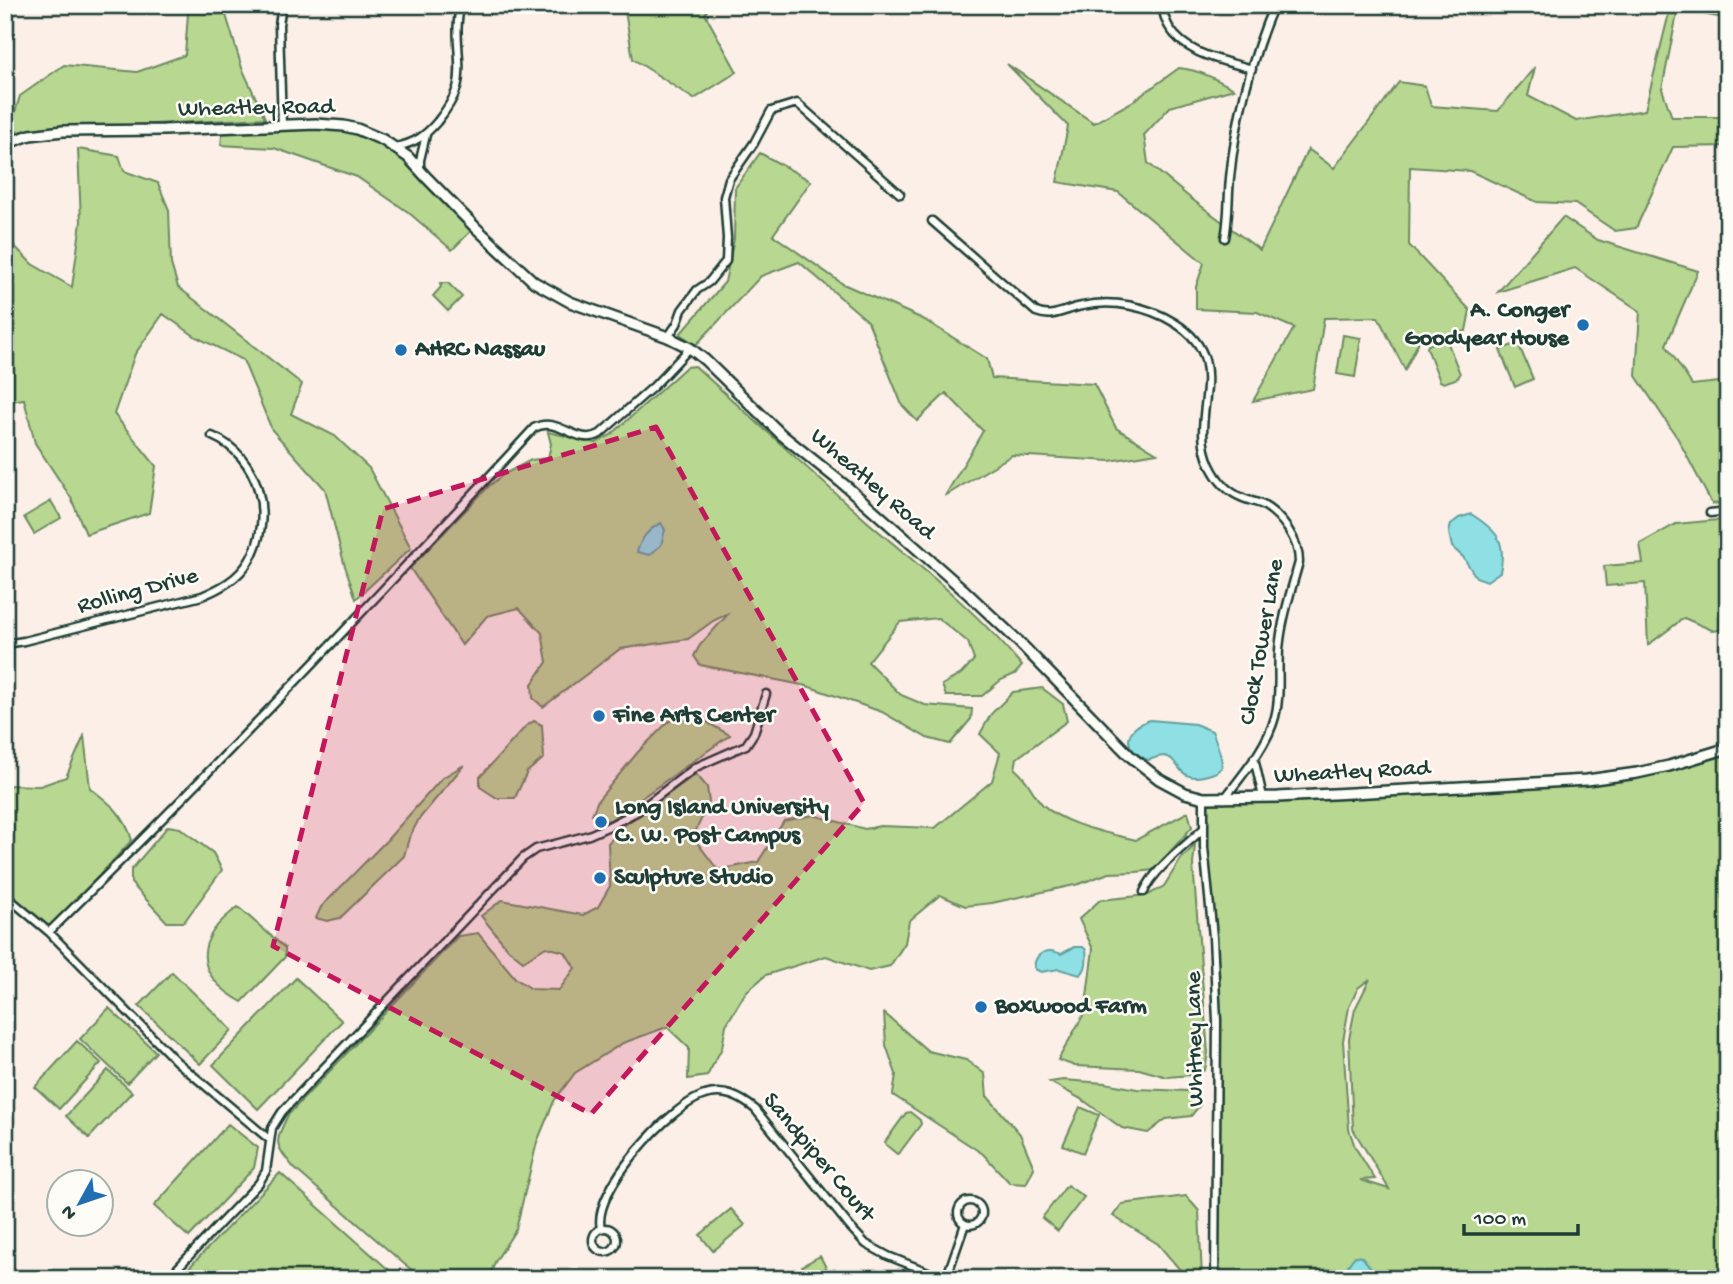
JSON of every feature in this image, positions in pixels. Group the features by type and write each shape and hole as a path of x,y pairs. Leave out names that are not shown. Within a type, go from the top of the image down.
{"main road":[{"name":"Wheatley Road","path":"5,144 30,135 63,131 316,124 344,126 369,133 396,147 534,282 570,302 668,337 690,348 705,360 782,435 847,487 1017,640 1130,757 1159,779 1185,793 1204,799 1224,799 1604,778 1668,766 1728,748"}],"street":[{"path":"282,5 279,26 279,89 282,125"},
{"path":"420,170 419,160 426,135 444,113 457,89 457,21 461,5"},
{"path":"1161,5 1169,27 1188,47 1252,69"},
{"path":"1225,237 1234,141 1256,52 1274,5"},
{"path":"668,337 682,310 697,290 709,282 726,261 724,197 729,179 754,143 771,111 797,103 900,194"},
{"path":"396,147 426,135"},
{"name":"Clock Tower Lane","path":"932,221 1036,312 1045,316 1086,304 1128,305 1157,313 1174,322 1191,336 1203,353 1208,382 1202,436 1208,462 1226,488 1240,497 1265,506 1277,516 1295,540 1299,553 1280,640 1279,693 1275,717 1268,738 1224,799"},
{"path":"49,932 243,736 534,428 550,424 585,438 593,438 654,386 690,348"},
{"name":"Rolling Drive","path":"5,644 202,596 222,588 238,574 249,561 257,544 262,525 262,508 257,485 248,465 234,450 212,436"},
{"path":"1710,513 1728,511"},
{"path":"167,1279 260,1183 266,1171 272,1128 282,1112 523,858 536,849 589,835 607,827 638,811 696,767 746,745 754,733 766,694"},
{"name":"Clock Tower Lane","path":"1254,757 1263,797"},
{"name":"Whitney Lane","path":"1204,799 1203,830 1213,937 1217,1021 1215,1279"},
{"path":"1144,892 1146,886 1169,860 1203,830"},
{"path":"5,895 49,932 176,1061 270,1140"},
{"name":"Sandpiper Court","path":"601,1228 598,1221 602,1208 624,1166 638,1150 664,1123 692,1100 707,1094 724,1093 743,1100 755,1109 866,1244 888,1256 946,1279"},
{"path":"946,1279 965,1224"}],"highlighted area":[{"path":"656,427 864,803 591,1114 273,946 383,509"}],"green space":[{"path":"184,5 223,5 242,68 265,118 9,132 20,96 64,65 137,72 185,55 188,13"},
{"path":"624,5 710,5 705,14 737,72 694,99 633,59"},
{"path":"1671,5 1728,5 1728,19 1678,9 1662,89 1672,117 1728,117 1728,146 1673,147 1636,228 1615,231 1575,204 1537,202 1470,171 1410,167 1409,245 1470,310 1466,331 1420,339 1405,370 1378,317 1324,318 1313,389 1253,401 1294,328 1257,312 1196,309 1196,287 1204,263 1118,192 1057,182 1068,126 1007,64 1094,123 1132,102 1179,68 1201,73 1234,89 1170,107 1144,135 1148,163 1260,250 1308,149 1334,168 1399,82 1425,86 1431,106 1498,111 1535,67 1528,96 1576,121 1645,110"},
{"path":"344,126 396,147 475,227 452,250 408,212 357,177 274,148 221,145 223,127"},
{"path":"78,149 119,156 124,171 158,183 169,210 171,264 178,287 302,384 291,414 335,436 369,468 411,548 356,599 325,489 272,430 243,360 196,337 163,314 135,354 114,414 156,466 149,513 86,534 71,498 35,443 24,399 5,402 5,380 11,375 5,372 5,236 32,264 72,287 81,222"},
{"path":"760,153 811,181 773,235 843,284 923,319 987,359 992,378 1094,384 1116,428 1157,453 1110,461 1012,455 945,496 983,431 946,393 917,421 902,405 868,321 799,262 761,276 696,345 680,334 725,282 734,239 735,188"},
{"path":"1563,217 1598,240 1698,271 1666,345 1692,385 1728,381 1728,502 1712,504 1678,439 1636,376 1640,311 1575,268 1498,292"},
{"path":"440,283 448,283 462,297 448,311 433,296 441,287"},
{"path":"1343,335 1361,338 1355,377 1337,374"},
{"path":"1444,339 1460,374 1458,378 1444,383 1440,381 1427,348 1428,345"},
{"path":"1518,343 1533,379 1515,387 1500,350"},
{"path":"695,366 969,609 1022,666 1015,674 1001,680 982,696 946,696 942,685 961,674 974,660 968,642 938,618 900,622 868,662 901,695 925,705 972,709 971,719 950,744 927,738 882,712 807,686 700,665 694,656 700,645 729,613 688,639 620,649 543,707 533,698 532,684 547,662 542,633 519,608 487,616 462,645 410,568 489,486 504,474 531,460 548,458 551,444 548,432 596,443 611,435 686,367"},
{"path":"51,501 61,518 34,534 24,517"},
{"path":"1728,519 1728,628 1714,631 1684,618 1648,645 1645,583 1606,586 1604,566 1643,563 1640,544 1676,524"},
{"path":"1042,688 1063,704 1067,721 1017,758 1015,769 1024,777 1042,804 1062,818 1136,840 1188,812 1192,827 1154,870 1109,873 1079,884 992,903 965,906 940,895 909,921 905,943 890,966 869,971 826,956 766,975 746,992 726,1025 722,1048 707,1076 688,1079 689,1048 667,1027 623,1043 575,1073 554,1101 537,1142 516,1229 495,1262 489,1279 423,1279 294,1168 283,1153 278,1138 288,1115 458,936 478,933 516,979 532,989 559,990 575,968 565,952 546,947 523,961 508,949 481,916 502,900 583,915 598,907 610,886 608,843 625,825 696,774 707,787 709,802 693,837 718,870 758,862 784,821 813,815 865,829 880,826 935,828 992,781 1000,753 980,734 991,714 1013,692"},
{"path":"701,719 730,735 609,821 592,814 598,800 638,752 669,721"},
{"path":"534,721 542,725 544,758 527,772 515,798 497,798 480,787 480,777 526,726"},
{"path":"84,736 90,788 116,810 132,840 49,930 5,894 5,785 40,786 66,777"},
{"path":"1728,748 1728,1279 1215,1279 1217,1021 1204,799 1604,778","holes":["1370,979 1355,1009 1349,1039 1353,1129 1389,1189 1360,1180 1375,1179 1355,1147 1349,1129 1343,1041 1349,1007 1358,988"]},
{"path":"464,765 419,819 409,838 404,856 340,918 327,921 316,918 321,907 387,840 442,778"},
{"path":"168,826 180,828 213,853 222,870 184,922 167,922 131,883 131,870"},
{"path":"1195,845 1193,864 1208,1053 1205,1070 1192,1075 1167,1077 1139,1069 1075,1066 1058,1060 1085,1012 1093,949 1079,919 1100,900 1148,895 1164,886 1181,859"},
{"path":"238,907 285,948 285,957 242,1002 214,980 207,968 205,956 213,931"},
{"path":"172,972 232,1030 200,1064 139,1006"},
{"path":"296,978 342,1021 258,1109 213,1065"},
{"path":"109,1008 156,1052 127,1083 80,1039"},
{"path":"884,1013 928,1051 966,1060 985,1074 987,1096 1020,1134 1034,1168 1026,1184 1010,1183 983,1154 893,1095 896,1074 886,1045"},
{"path":"77,1041 101,1063 59,1109 35,1087"},
{"path":"108,1070 132,1092 89,1138 66,1116"},
{"path":"1063,1080 1137,1089 1188,1091 1200,1105 1191,1116 1166,1119 1148,1133 1122,1128 1083,1100 1050,1082"},
{"path":"1080,1107 1099,1115 1083,1153 1063,1145"},
{"path":"910,1112 921,1124 897,1154 885,1142 906,1113"},
{"path":"228,1124 258,1148 254,1168 189,1237 154,1206"},
{"path":"280,1173 399,1279 178,1279"},
{"path":"1067,1185 1084,1197 1058,1231 1042,1218"},
{"path":"1186,1196 1199,1211 1202,1279 1180,1279 1181,1271 1158,1244 1113,1216 1122,1204"},
{"path":"731,1209 745,1225 713,1251 700,1235"},
{"path":"820,1256 832,1279 809,1279 802,1266"}],"water":[{"path":"1471,514 1498,537 1502,552 1500,572 1487,581 1476,577 1463,557 1452,547 1449,533 1451,524"},
{"path":"661,523 665,530 661,545 650,555 637,552 646,535"},
{"path":"1150,720 1195,724 1212,731 1221,755 1221,768 1211,774 1191,777 1170,758 1162,756 1148,760 1139,755 1133,750 1129,739 1135,728"},
{"path":"1074,947 1083,947 1086,950 1085,967 1080,975 1059,969 1041,972 1035,969 1036,959 1041,954 1051,951 1061,954"},
{"path":"1355,1256 1362,1257 1371,1268 1375,1279 1342,1279"}],"place":[{"name":"A. Conger Goodyear House","path":"1583,325"},
{"name":"AHRC Nassau","path":"401,350"},
{"name":"Fine Arts Center","path":"599,716"},
{"name":"Long Island University C. W. Post Campus","path":"601,822"},
{"name":"Sculpture Studio","path":"600,878"},
{"name":"Boxwood Farm","path":"981,1007"}]}
